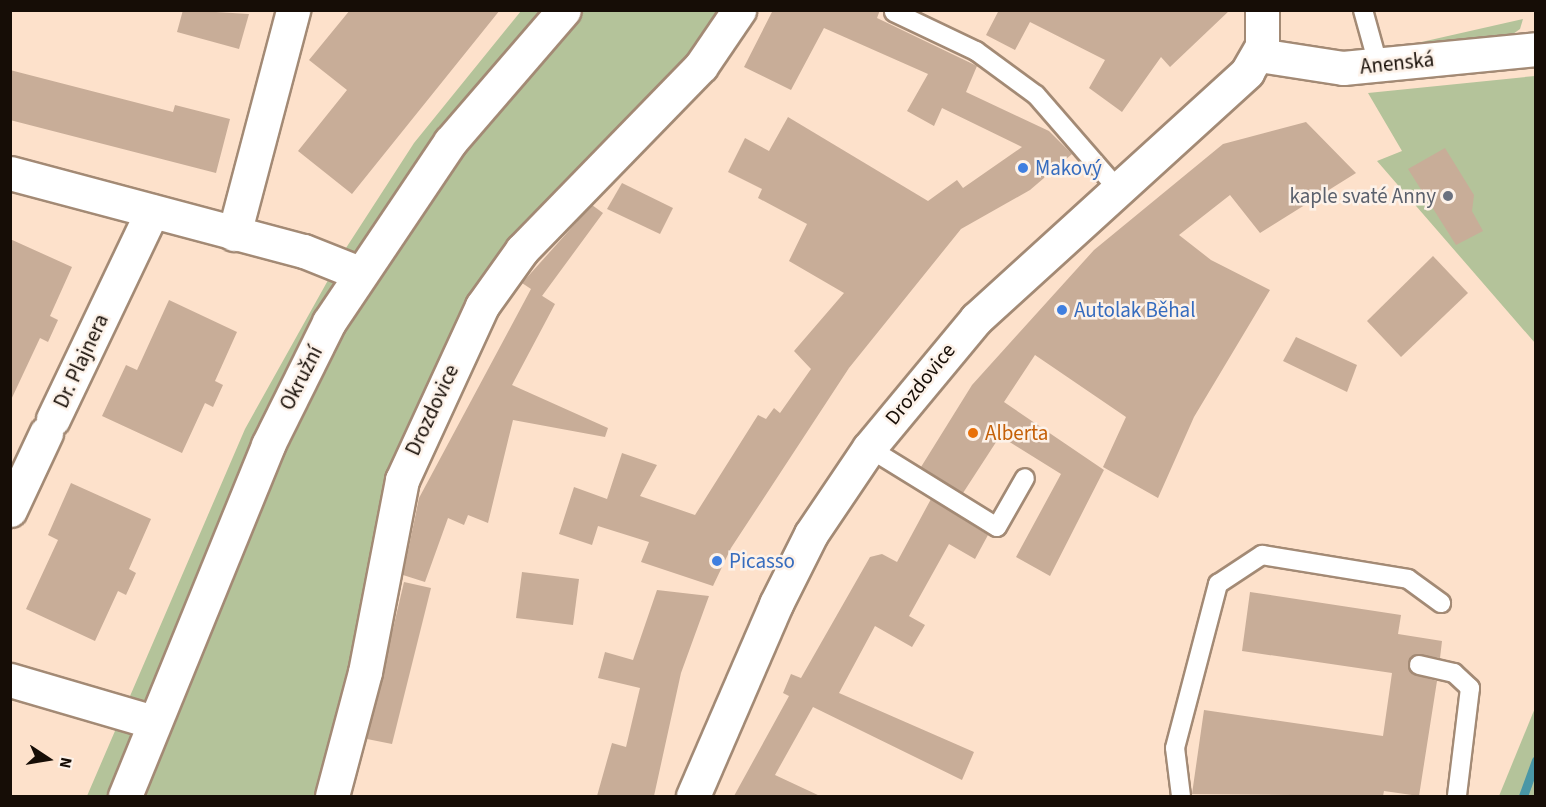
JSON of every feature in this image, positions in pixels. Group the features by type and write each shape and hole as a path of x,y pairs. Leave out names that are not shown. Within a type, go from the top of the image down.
{"street":[{"path":"234,234 293,10"},
{"name":"Okružní","path":"125,796 268,445 359,273 450,142 564,10"},
{"name":"Drozdovice","path":"332,796 365,672 402,480 482,306 522,250 701,66 739,10"},
{"path":"1259,55 1262,10"},
{"name":"Anenská","path":"1259,55 1331,68 1536,49"},
{"name":"Drozdovice","path":"693,796 738,686 806,544 869,448 953,343 1116,187 1230,88 1259,55"},
{"path":"10,173 311,253 359,273"},
{"name":"Dr. Plajnera","path":"10,510 152,212"},
{"path":"10,680 154,722"}],"lane":[{"path":"1363,10 1378,64"},
{"path":"894,12 976,51 1036,95 1116,187"},
{"path":"869,448 997,527 1025,478"},
{"path":"1180,796 1175,748 1218,584 1263,555 1408,579 1441,603"},
{"path":"1419,665 1454,673 1470,688 1457,796"}],"green space":[{"path":"521,11 726,11 684,71 492,264 399,450 354,686 318,796 87,796 245,429 346,248 414,143"},
{"path":"1523,19 1520,29 1506,39 1395,48"},
{"path":"1535,76 1535,343 1377,161 1402,151 1368,93"},
{"path":"1535,708 1535,796 1499,796"}],"building":[{"path":"183,10 249,14 239,49 177,32"},
{"path":"350,10 500,10 352,194 298,151 347,90 309,60"},
{"path":"773,10 880,10 877,18 977,66 966,92 1049,131 1072,154 1030,190 961,229 849,368 731,548 713,586 641,562 649,542 598,526 592,545 559,534 574,487 607,499 622,453 657,465 640,496 695,515 758,415 766,419 774,408 780,413 811,369 794,351 844,293 789,261 807,224 758,198 762,189 728,172 745,138 769,151 788,117 928,201 957,180 963,188 1022,147 942,108 934,126 907,111 928,74 824,28 791,90 744,67"},
{"path":"999,10 1230,10 1170,67 1161,57 1122,112 1089,88 1105,60 1030,22 1015,50 986,35"},
{"path":"10,70 173,112 175,105 230,119 216,173 10,120"},
{"path":"1306,122 1356,173 1260,233 1230,195 1179,235 1211,260 1270,290 1194,417 1158,498 1103,467 1126,417 1035,355 1004,402 1104,470 1050,576 1016,557 1061,474 1000,436 963,493 921,467 972,385 1094,250 1223,144"},
{"name":"kaple svaté Anny","path":"1445,148 1474,195 1472,211 1483,231 1456,245 1408,169"},
{"path":"622,183 673,208 660,234 607,209"},
{"path":"592,205 603,213 542,296 555,304 512,385 608,428 605,437 513,420 488,523 468,515 464,525 448,518 425,582 403,575 419,498 531,289 522,283"},
{"path":"10,239 72,267 50,316 58,320 48,342 40,338 10,402"},
{"path":"1433,256 1468,293 1401,357 1367,321"},
{"path":"169,300 237,332 215,381 223,385 213,407 205,403 182,453 102,416 126,365 137,370"},
{"path":"1296,337 1357,365 1347,392 1283,361"},
{"path":"71,483 151,519 129,569 136,573 126,595 118,591 95,641 26,609 58,540 48,535"},
{"path":"931,499 988,535 975,559 949,544 909,616 925,625 912,647 875,626 839,693 974,752 962,780 813,707 775,775 820,796 734,796 789,696 783,693 791,674 801,678 870,557 882,554 897,562"},
{"path":"522,572 579,579 573,625 516,618"},
{"path":"404,582 431,588 392,744 367,739"},
{"path":"657,590 709,596 681,673 654,796 597,796 612,743 626,747 640,688 598,678 605,652 633,660"},
{"path":"1250,592 1401,615 1398,634 1442,641 1440,658 1416,654 1408,663 1412,674 1437,681 1419,796 1384,791 1383,796 1192,794 1204,710 1383,736 1392,673 1242,651"}],"waterway":[{"path":"1523,796 1536,760"}],"place":[{"name":"Makový","path":"1023,168"},
{"name":"kaple svaté Anny","path":"1448,196"},
{"name":"Autolak Běhal","path":"1062,310"},
{"name":"Alberta","path":"973,433"},
{"name":"Picasso","path":"717,561"}]}
